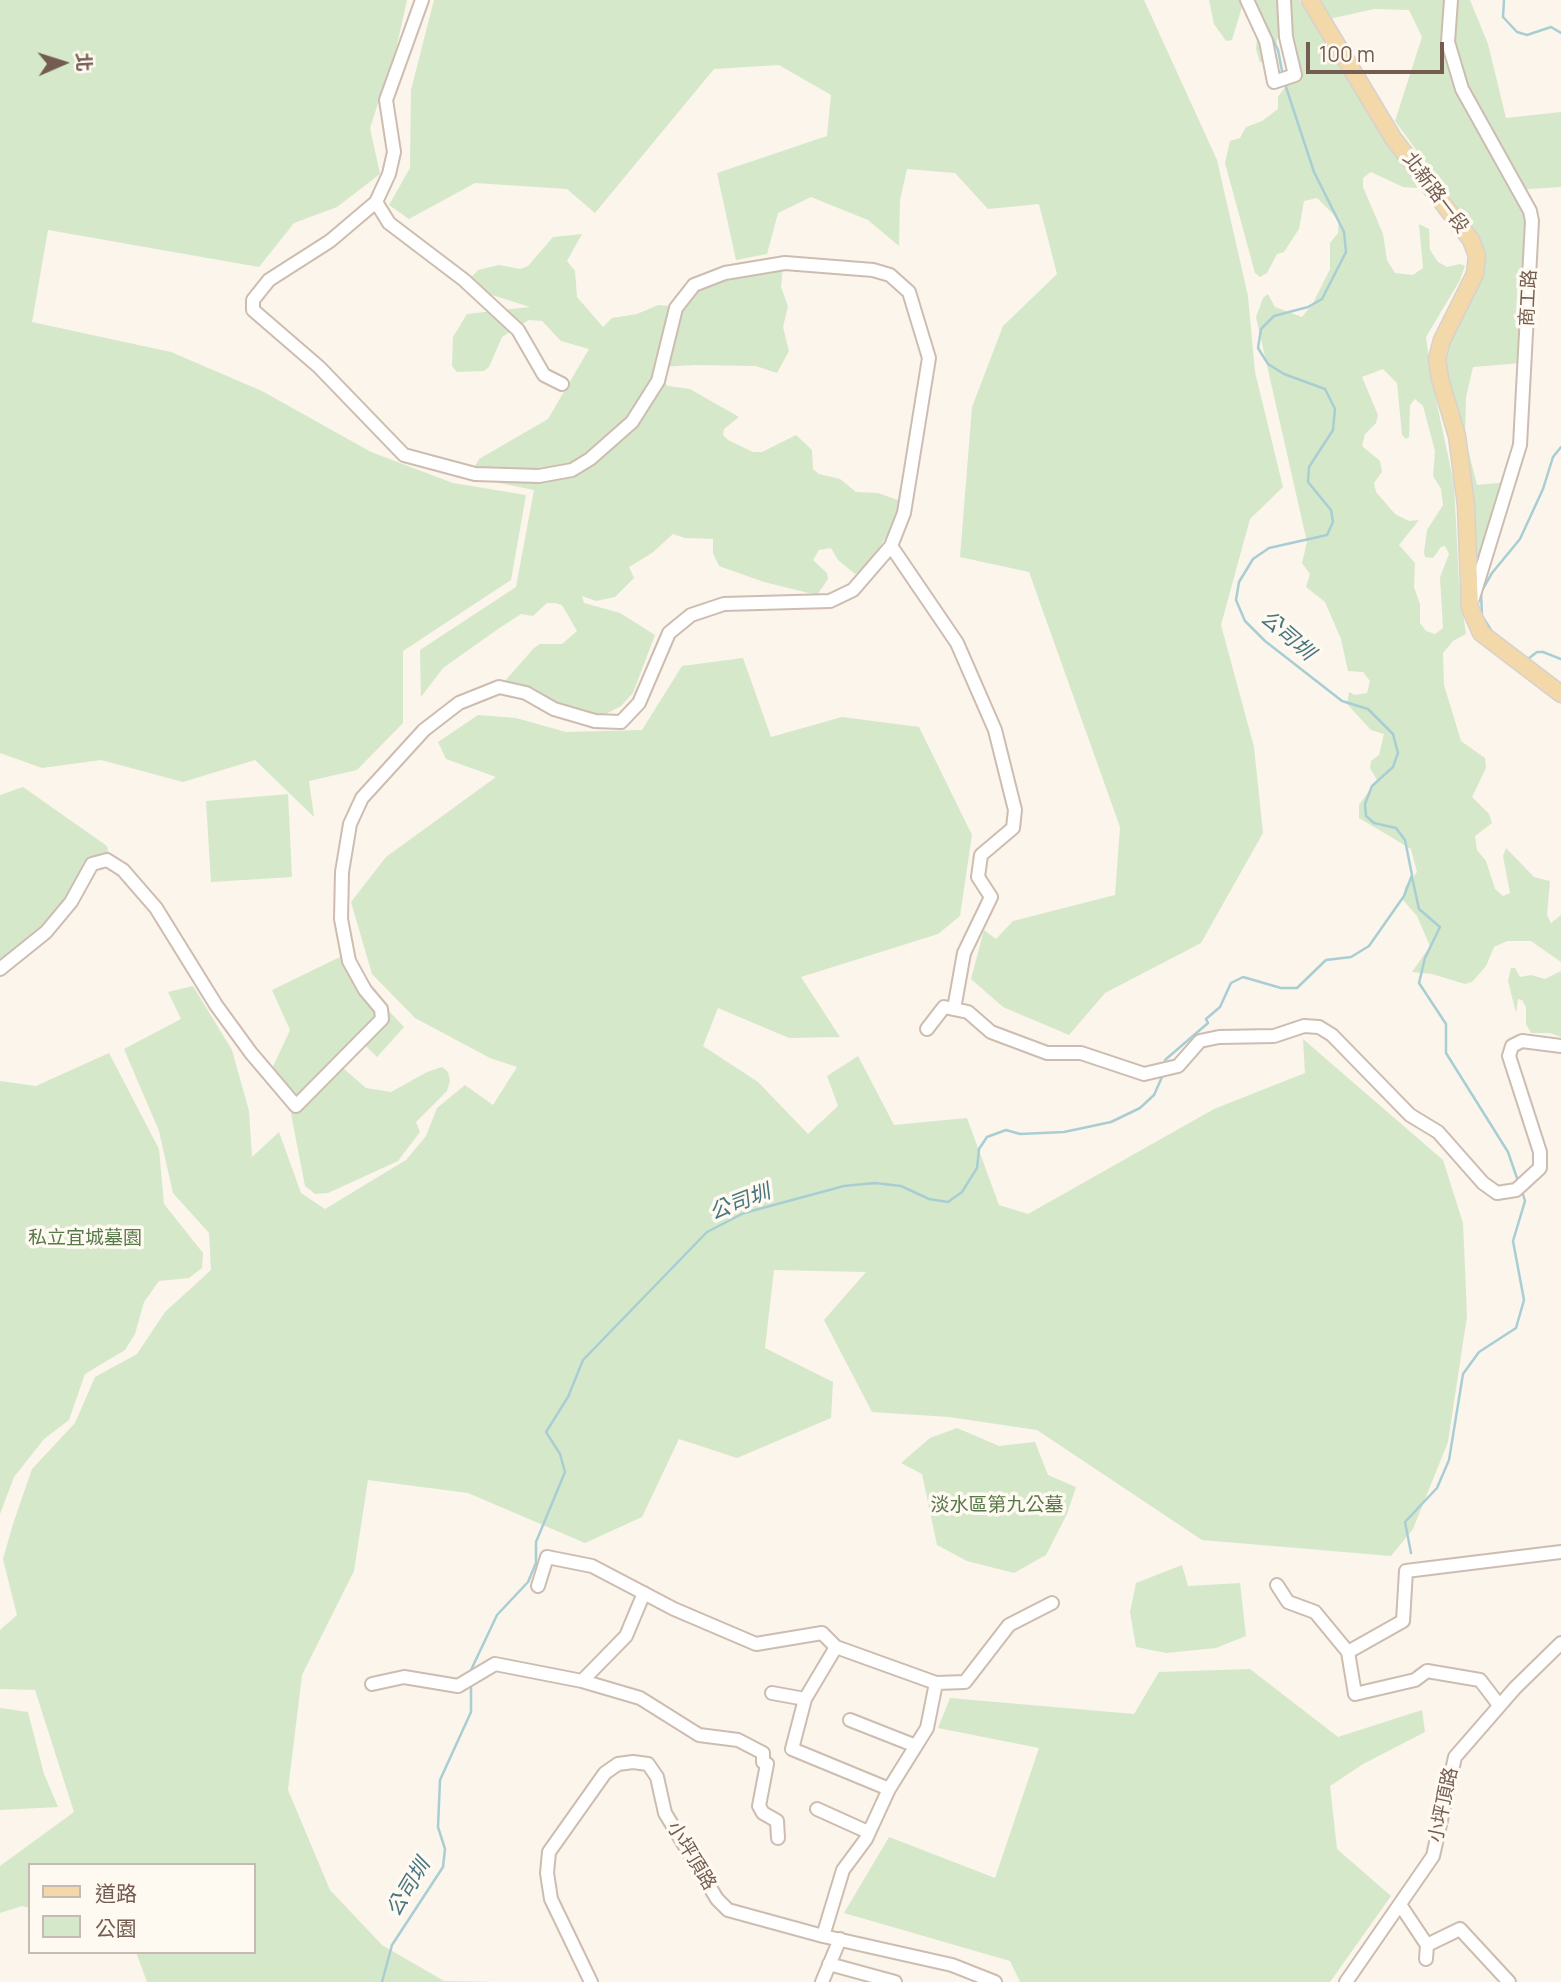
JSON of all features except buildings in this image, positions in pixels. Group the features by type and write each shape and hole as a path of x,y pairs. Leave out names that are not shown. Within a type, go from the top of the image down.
{"main road":[{"name":"北新路一段","path":"1310,0 1393,138 1454,214 1471,240 1477,256 1475,274 1442,340 1437,359 1440,379 1457,436 1466,505 1470,608"},
{"path":"1470,608 1481,633 1561,694"}],"street":[{"path":"0,969 46,932 71,902 92,864 107,860 122,870 156,908 216,1005 251,1053 296,1106 382,1020 381,1009 365,990 349,961 341,919 342,872 350,824 362,798 424,730 459,702 499,687 526,693 554,709 594,721 621,722 639,702 669,633 691,615 724,604 830,601 853,590 891,546 904,513 929,358 909,292 890,275 873,270 785,263 725,273 694,285 676,308 658,381 632,422 598,452 572,470 539,477 475,474 404,455 319,367 253,310 253,300 269,281 330,242 376,202 389,174 394,152 386,100 422,0"},
{"path":"1247,0 1266,41 1274,82 1295,75 1286,37 1284,0"},
{"name":"商工路","path":"1451,0 1448,42 1462,89 1530,211 1532,221 1520,445 1470,608"},
{"path":"376,202 388,223 464,280 518,330 544,375 562,384"},
{"path":"891,546 957,643 995,730 1015,810 1013,828 981,855 978,877 991,897 964,953 954,1009"},
{"path":"927,1029 944,1007 954,1009 968,1012 991,1032 1047,1053 1081,1052 1144,1074 1178,1066 1200,1041 1219,1037 1273,1036 1304,1026 1318,1027 1332,1035 1410,1115 1438,1132 1483,1183 1497,1193 1520,1187 1540,1168 1540,1152 1509,1056 1512,1046 1522,1041 1561,1046"},
{"path":"1348,1651 1404,1621 1406,1571 1561,1552"},
{"path":"538,1586 547,1558 592,1566 756,1644 822,1633 836,1647 936,1683 965,1682 1009,1625 1052,1603"},
{"path":"1277,1585 1288,1602 1315,1612 1348,1651 1355,1695 1415,1680 1427,1671 1480,1680 1499,1705"},
{"path":"582,1681 626,1636 644,1593"},
{"name":"小坪頂路","path":"1346,1982 1433,1856 1454,1757 1499,1705 1561,1643"},
{"path":"836,1647 805,1699 792,1749 889,1789"},
{"path":"372,1684 404,1677 458,1686 495,1664 582,1681 640,1698 699,1735 738,1740 763,1753 763,1762 768,1764 759,1806 763,1813 777,1821 778,1838"},
{"path":"823,1936 843,1870 868,1832 889,1789 927,1728 936,1683"},
{"path":"772,1693 805,1699"},
{"path":"850,1720 916,1746"},
{"name":"小坪頂路","path":"591,1982 551,1899 547,1873 550,1852 558,1835 605,1773 618,1764 648,1764 657,1777 665,1813 695,1866 728,1910 823,1936 952,1965 995,1982"},
{"path":"817,1809 868,1832"},
{"path":"1401,1906 1427,1945 1426,1959"},
{"path":"1427,1945 1460,1930 1509,1982"},
{"path":"822,1982 840,1939"},
{"path":"829,1965 895,1982"}],"green space":[{"path":"0,0 407,0 397,45 370,128 380,174 337,207 294,223 259,267 48,230 32,322 171,352 262,391 371,452 453,483 526,495 511,580 403,651 403,723 357,770 309,781 314,817 255,760 183,782 101,760 42,768 0,753"},
{"path":"434,0 1144,0 1217,160 1248,296 1255,372 1283,487 1250,519 1221,625 1254,747 1263,833 1201,943 1105,993 1069,1035 1003,1007 971,979 984,930 996,939 1013,921 1115,895 1120,827 1029,572 960,557 972,407 1003,326 1057,274 1039,204 988,209 955,173 907,169 900,200 899,246 868,220 811,197 778,213 767,254 736,260 717,173 827,136 831,95 779,65 714,69 595,213 567,189 475,183 409,219 389,205 410,168 411,90"},
{"path":"1209,0 1244,0 1232,40 1226,41 1214,24"},
{"path":"1245,0 1299,0 1416,183 1417,188 1403,187 1371,172 1363,178 1363,187 1383,234 1387,260 1395,273 1413,275 1423,268 1419,224 1429,229 1430,250 1438,262 1447,267 1460,264 1465,266 1460,280 1426,337 1431,376 1454,484 1459,582 1466,634 1453,641 1443,653 1444,685 1461,741 1485,758 1486,768 1472,797 1489,814 1492,823 1475,836 1477,850 1486,861 1495,889 1503,896 1510,893 1503,856 1506,848 1534,877 1550,881 1547,915 1551,923 1561,915 1561,962 1531,941 1507,941 1494,947 1486,966 1472,982 1465,984 1432,974 1412,972 1430,946 1417,916 1403,900 1405,887 1417,872 1411,849 1359,818 1359,805 1377,780 1370,768 1371,761 1379,755 1384,734 1371,730 1347,704 1349,692 1355,695 1367,693 1370,681 1363,672 1348,671 1341,639 1325,602 1306,587 1310,574 1302,563 1307,542 1256,317 1263,298 1268,294 1275,307 1302,317 1313,303 1330,269 1330,243 1338,233 1339,220 1317,198 1304,201 1299,229 1284,252 1277,254 1267,273 1260,277 1255,273 1225,163 1230,141 1240,138 1246,127 1262,121 1278,109 1278,97 1288,83 1292,49 1280,27 1273,57 1267,62 1260,62 1256,49 1257,36","holes":["1383,369 1397,383 1402,435 1406,439 1409,437 1410,405 1415,399 1423,406 1435,451 1433,476 1441,489 1443,505 1427,530 1424,552 1425,557 1433,558 1441,547 1445,546 1449,554 1440,577 1443,628 1435,634 1426,631 1420,623 1420,604 1414,587 1415,563 1399,545 1419,520 1409,521 1395,514 1376,492 1374,483 1382,472 1380,461 1362,446 1365,434 1376,423 1378,415 1362,377"]},
{"path":"1319,0 1470,0 1488,44 1506,118 1561,112 1561,187 1514,190 1529,224 1522,363 1473,367 1466,397 1465,438 1477,485 1508,482 1472,606 1440,354 1480,273 1478,235 1395,121 1422,37 1409,10 1374,9 1329,19"},
{"path":"582,234 567,261 575,271 577,297 603,327 612,318 637,314 658,305 671,306 700,279 783,266 781,287 788,306 783,327 789,351 777,373 756,366 694,365 661,367 659,377 668,386 690,389 739,417 724,429 723,435 728,440 753,452 762,452 796,435 812,450 813,469 819,474 840,479 856,492 878,493 903,502 901,514 866,568 855,574 838,560 831,548 819,550 813,560 827,573 828,579 817,595 764,582 719,566 713,553 713,539 685,538 673,534 652,553 629,567 634,578 615,597 596,601 582,596 584,603 620,613 655,635 633,693 621,706 604,715 579,711 504,682 534,648 540,644 562,644 577,631 562,605 555,603 547,603 533,616 521,614 498,629 443,668 421,697 420,650 516,587 534,490 469,477 479,459 548,419 589,349 561,341 542,321 529,320 502,337 489,367 484,371 457,372 452,366 453,337 467,314 530,307 463,286 478,270 499,265 520,269 528,266 553,237"},
{"path":"743,658 771,737 842,717 919,727 972,835 960,916 938,934 801,977 840,1037 789,1038 718,1008 703,1046 758,1082 808,1134 838,1106 827,1076 858,1056 894,1125 967,1118 999,1205 1028,1214 1214,1109 1305,1073 1303,1039 1443,1160 1463,1223 1467,1316 1448,1442 1413,1529 1391,1556 1202,1540 1037,1430 949,1417 872,1412 824,1320 866,1272 774,1270 765,1348 833,1382 831,1418 737,1458 679,1439 642,1517 585,1543 468,1493 368,1480 354,1571 302,1675 288,1790 330,1890 382,1945 444,1981 495,1982 147,1982 137,1954 256,1954 256,1863 28,1863 28,1908 22,1906 0,1913 0,1866 74,1812 35,1690 0,1689 0,1630 17,1615 3,1559 13,1524 32,1469 75,1423 95,1377 137,1354 165,1312 211,1270 209,1233 173,1193 159,1131 124,1049 181,1019 168,992 193,986 232,1050 249,1111 252,1157 279,1132 301,1193 325,1209 406,1160 426,1136 437,1108 465,1085 493,1105 517,1067 490,1058 415,1018 372,974 351,902 386,857 496,777 446,759 438,742 478,715 516,718 566,732 642,730 682,666"},
{"path":"23,787 107,846 110,858 96,860 58,913 0,966 0,795"},
{"path":"288,794 292,877 211,882 206,801"},
{"path":"342,956 381,1017 296,1103 270,1073 290,1030 272,990"},
{"path":"1511,968 1515,968 1520,977 1531,975 1545,979 1561,971 1561,1037 1550,1033 1531,1033 1526,1024 1526,1007 1522,1000 1518,999 1516,1013 1508,981"},
{"path":"386,1008 404,1027 377,1057 363,1043"},
{"name":"私立宜城墓園","path":"109,1053 159,1149 164,1204 203,1253 202,1268 189,1278 159,1281 144,1302 135,1334 125,1350 85,1374 69,1420 44,1439 14,1477 0,1514 0,1081 36,1086"},
{"path":"442,1067 448,1072 450,1081 447,1091 416,1122 420,1132 398,1161 328,1193 315,1194 305,1186 291,1114 343,1068 366,1088 391,1092 427,1072"},
{"name":"淡水區第九公墓","path":"957,1428 999,1446 1035,1442 1048,1475 1076,1487 1067,1514 1046,1555 1014,1573 967,1561 937,1545 922,1474 901,1463 930,1438"},
{"path":"1182,1565 1188,1586 1240,1583 1246,1636 1216,1648 1166,1653 1136,1647 1130,1612 1136,1583"},
{"path":"1250,1669 1338,1737 1422,1710 1425,1732 1363,1764 1330,1786 1337,1849 1391,1896 1330,1982 1020,1982 1010,1961 844,1913 889,1837 995,1878 1039,1748 938,1728 950,1698 1134,1714 1159,1672"},
{"path":"0,1708 28,1712 44,1774 58,1807 0,1810"}],"waterway":[{"name":"公司圳","path":"1504,0 1503,17 1517,32 1527,35 1551,27 1561,33"},
{"name":"公司圳","path":"1255,3 1278,50 1282,71"},
{"name":"公司圳","path":"1165,1060 1208,1023 1206,1019 1220,1007 1231,983 1243,977 1281,988 1297,988 1326,960 1351,957 1369,946 1404,896 1412,875 1405,840 1396,828 1374,823 1366,816 1365,804 1372,786 1393,767 1398,753 1393,734 1368,709 1342,701 1265,641 1245,621 1236,600 1239,582 1253,559 1269,548 1327,535 1333,522 1331,510 1308,482 1309,467 1333,430 1335,409 1325,389 1284,374 1268,364 1258,348 1261,329 1274,316 1308,307 1322,299 1346,252 1344,232 1314,172 1286,87"},
{"name":"公司圳","path":"1493,633 1482,616 1481,592 1492,573 1520,539 1543,489 1553,457 1561,447"},
{"name":"公司圳","path":"1521,654 1528,659 1537,652 1543,652 1561,659"},
{"path":"1412,877 1419,909 1440,927 1425,958 1419,983 1446,1024 1446,1053 1508,1152 1518,1181"},
{"name":"公司圳","path":"471,1670 497,1615 528,1582 536,1563 536,1542 565,1472 560,1454 546,1432 568,1397 583,1360 707,1232 744,1213 844,1186 875,1183 901,1186 929,1199 948,1202 962,1192 977,1168 979,1149 987,1137 1006,1130 1020,1134 1064,1132 1111,1122 1140,1108 1154,1095 1162,1077"},
{"path":"1411,1553 1405,1522 1437,1488 1449,1460 1463,1374 1479,1352 1516,1328 1524,1300 1513,1241 1525,1201 1522,1191"},
{"name":"公司圳","path":"382,1982 392,1945 443,1867 445,1849 438,1827 440,1780 471,1712 471,1687"}]}
